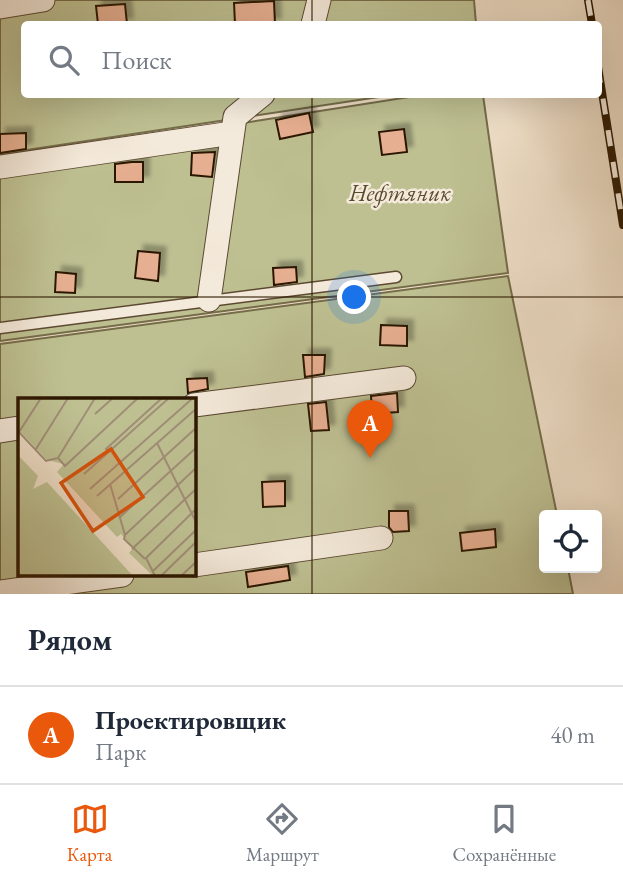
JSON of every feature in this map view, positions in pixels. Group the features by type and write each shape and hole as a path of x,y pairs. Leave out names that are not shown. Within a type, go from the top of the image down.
{"street":[{"path":"0,8 43,0"},
{"path":"314,21 319,0"},
{"path":"209,300 235,117 258,98"},
{"path":"0,167 232,133"},
{"path":"196,405 404,378"},
{"path":"0,430 18,428"},
{"path":"196,565 381,538"},
{"path":"0,592 26,591 116,576"}],"lane":[{"path":"0,328 396,277"}],"green space":[{"path":"0,0 474,0 476,21 21,21 21,98 372,98 0,154"},
{"name":"Нефтяник","path":"403,98 483,98 508,273 0,341 0,161"},
{"path":"508,276 556,510 539,510 539,573 569,573 573,594 0,594 0,344"}],"building":[{"path":"274,1 275,21 235,21 234,3"},
{"path":"125,4 127,21 98,21 96,6"},
{"path":"309,113 313,132 280,139 276,120"},
{"path":"404,129 407,152 382,155 379,132"},
{"path":"26,133 26,149 0,153 0,134"},
{"path":"215,152 212,177 191,175 192,153"},
{"path":"143,162 143,182 115,182 115,164"},
{"path":"138,251 160,253 158,281 135,278"},
{"path":"296,267 297,282 274,285 273,268"},
{"path":"56,272 76,274 75,293 55,292"},
{"path":"381,325 407,326 407,346 380,345"},
{"path":"303,355 325,355 324,374 305,377"},
{"path":"207,378 208,389 188,393 187,379"},
{"path":"397,393 398,412 372,414 371,396"},
{"path":"326,402 329,430 311,431 308,404"},
{"path":"285,481 285,506 263,507 262,482"},
{"path":"389,511 408,511 409,531 393,532 389,527"},
{"path":"495,529 496,547 462,551 460,533"},
{"path":"288,566 290,580 248,587 246,572"}],"railway":[{"path":"588,0 592,21"},
{"path":"602,92 623,225"}],"place":[{"name":"Проектировщик","path":"370,458"}]}
